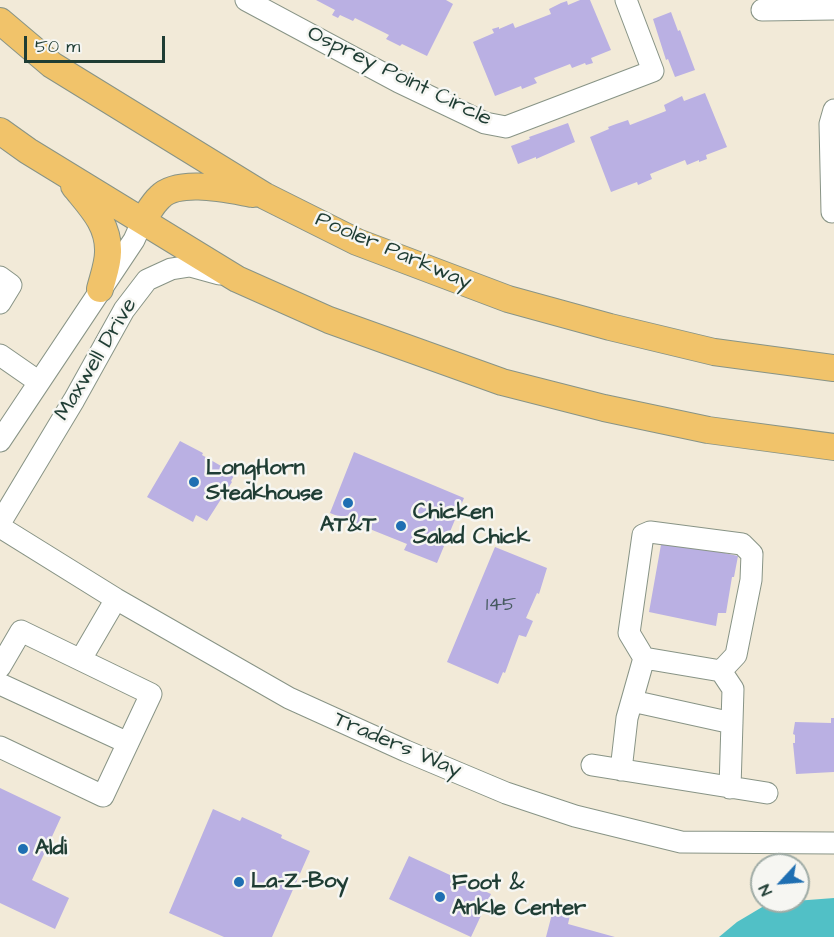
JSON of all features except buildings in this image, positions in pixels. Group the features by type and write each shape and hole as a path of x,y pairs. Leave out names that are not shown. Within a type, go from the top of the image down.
{"main road":[{"name":"Pooler Parkway","path":"0,21 52,65 266,196 357,242 508,299 610,327 714,352 834,368"},
{"path":"0,131 237,279 329,320 502,381 604,408 730,434 834,447"},
{"path":"62,171 102,220 107,237 108,253 100,289"},
{"path":"143,220 161,195 180,187 212,187 266,196"},
{"path":"730,434 776,455 834,462"}],"street":[{"name":"Osprey Point Circle","path":"246,0 410,87 485,123 506,127 653,71 626,0"},
{"path":"762,10 834,9"},
{"path":"832,212 830,124 834,110"},
{"name":"Maxwell Drive","path":"0,441 134,240 143,220"},
{"name":"Maxwell Drive","path":"0,523 74,400 124,310 147,280 171,269 190,266 237,279"},
{"path":"0,277 11,285 0,303"},
{"path":"0,355 39,382"},
{"name":"Traders Way","path":"0,527 116,599 289,698 506,793 565,813 681,842 834,843"},
{"path":"621,770 627,718 644,658 629,633 643,535 650,531 741,544 752,554 752,580 736,655 721,671"},
{"path":"81,659 116,599"},
{"path":"0,667 21,631 151,694 103,796 0,747"},
{"path":"644,658 721,671 733,689 730,788"},
{"path":"0,684 128,743"},
{"path":"632,701 732,723"},
{"path":"592,765 767,794"}],"water":[{"path":"834,898 834,937 719,937 752,913 810,913 810,900"}],"place":[{"name":"LongHorn Steakhouse","path":"194,482"},
{"name":"AT&T","path":"348,503"},
{"name":"Chicken Salad Chick","path":"401,526"},
{"name":"Aldi","path":"23,849"},
{"name":"La-Z-Boy","path":"239,882"},
{"name":"Foot & Ankle Center","path":"440,897"}]}
